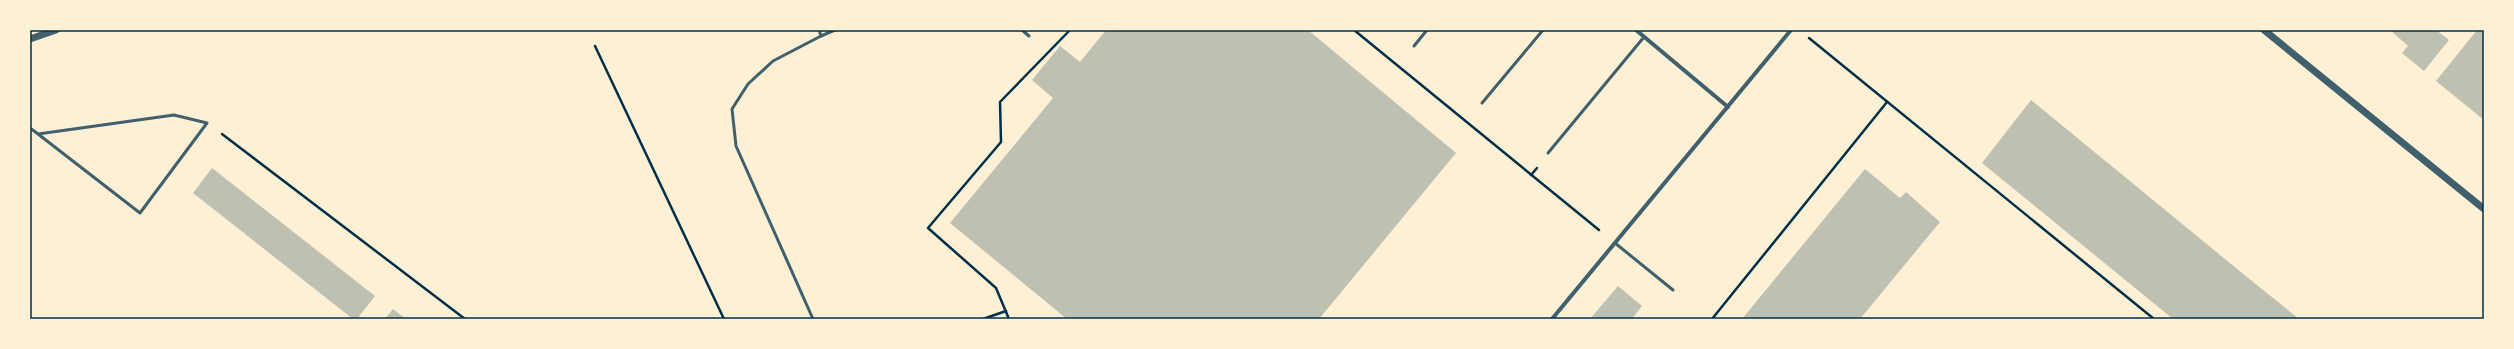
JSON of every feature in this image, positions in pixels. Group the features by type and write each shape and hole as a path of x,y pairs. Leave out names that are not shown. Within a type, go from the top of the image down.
{"street":[{"path":"30,39 56,30"},
{"path":"1636,30 1728,106"},
{"path":"1552,319 1791,30"},
{"path":"2264,30 2484,209"}],"lane":[{"path":"819,30 821,36"},
{"path":"813,319 736,146 732,109 748,84 773,61 835,30"},
{"path":"1022,30 1029,36"},
{"path":"1414,46 1427,30"},
{"path":"1482,103 1543,30"},
{"path":"1548,153 1644,37"},
{"path":"30,128 140,213 207,123 174,115 38,134"},
{"path":"1615,243 1673,290"}],"path":[{"path":"1009,319 996,288 928,228 1001,142 1000,102 1070,30"},
{"path":"1354,30 1615,243"},
{"path":"1805,35 2154,319"},
{"path":"595,46 724,319"},
{"path":"1712,319 1887,102"},
{"path":"207,123 466,319"},
{"path":"983,319 1006,311"}],"building":[{"path":"1106,30 1308,30 1456,153 1319,319 1067,319 950,223 1053,98 1032,80 1060,46 1080,62"},
{"path":"2390,30 2436,30 2449,40 2424,71 2402,53 2408,46"},
{"path":"2477,30 2484,33 2484,120 2436,81"},
{"path":"2031,100 2299,319 2173,319 1982,163"},
{"path":"212,168 375,296 357,319 353,319 193,193"},
{"path":"1865,169 1900,198 1906,192 1940,222 1860,319 1742,319"},
{"path":"1618,286 1642,306 1632,319 1590,319"},
{"path":"393,309 406,319 385,319"}]}
